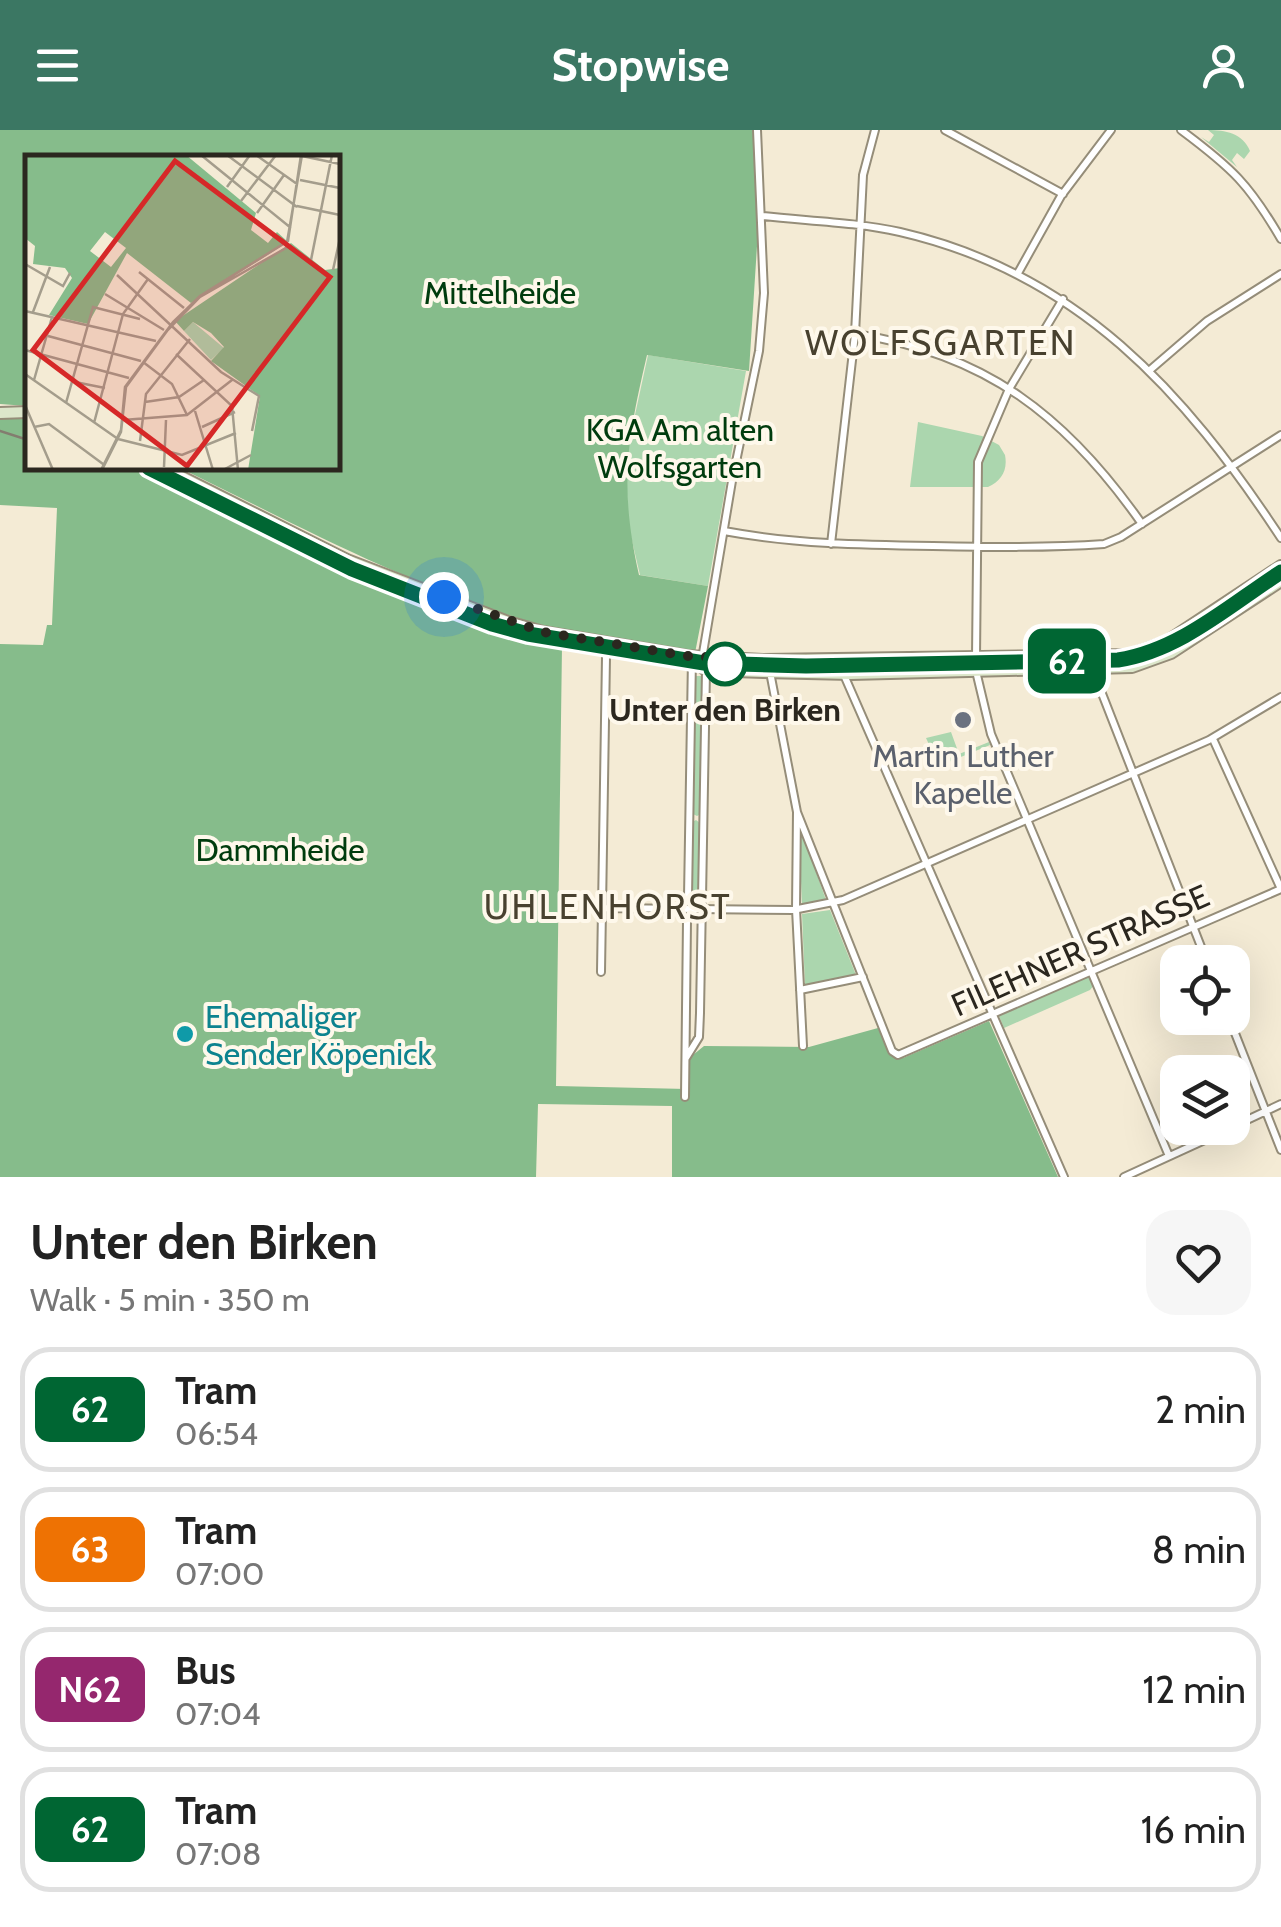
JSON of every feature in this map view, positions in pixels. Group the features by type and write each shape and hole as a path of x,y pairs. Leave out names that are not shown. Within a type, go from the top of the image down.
{"main road":[{"path":"0,413 25,412"},
{"path":"168,470 335,554 508,622 543,632 694,657 976,664 1091,662 1132,667 1162,658 1281,581"},
{"path":"1091,662 1156,648 1281,566"},
{"path":"694,657 706,670 844,674 976,664"}],"street":[{"path":"688,897 694,657 724,532 758,351 764,292 757,130"},
{"path":"831,544 855,334 863,174 875,130"},
{"path":"945,130 1063,194"},
{"path":"1018,273 1063,194 1111,130"},
{"path":"1181,130 1236,173 1260,201 1281,240"},
{"path":"763,216 860,226 931,240 1018,273 1063,299 1110,333 1150,370 1231,466 1281,538"},
{"path":"1150,370 1207,321 1281,274"},
{"path":"1063,299 1009,389 978,462 976,664 987,722 1170,1156"},
{"path":"855,334 934,352 1009,389 1082,446 1142,524"},
{"path":"724,532 768,540 831,544 976,547 1104,544 1281,435"},
{"path":"601,972 606,657"},
{"path":"1091,662 1201,945"},
{"path":"686,1058 699,1036 706,670"},
{"path":"770,672 797,812 863,978 800,990"},
{"path":"844,674 844,682 1064,1177"},
{"path":"602,908 796,910 833,903 926,866 1213,738 1281,697"},
{"path":"1213,738 1281,889"},
{"path":"797,812 796,910 803,1046"},
{"name":"FILEHNER STRASSE","path":"863,978 892,1051 898,1055 1281,889"},
{"path":"685,1097 687,921"},
{"path":"1236,1035 1281,1150"},
{"path":"1250,1119 1281,1104"},
{"path":"1124,1177 1194,1145"}],"green space":[{"name":"Mittelheide","path":"0,130 754,130 759,215 749,371 647,355 630,439 627,489 639,575 708,586 695,653 554,628 466,600 341,547 184,470 340,470 340,155 25,155 25,406 0,404"},
{"path":"1208,130 1233,134 1247,145 1250,151 1244,159 1237,153 1232,160 1237,167 1201,137 1209,142 1214,135"},
{"name":"KGA Am alten Wolfsgarten","path":"648,355 746,371 708,586 640,575 629,528 625,461"},
{"name":"Dammheide","path":"0,416 25,416 25,470 143,470 346,574 452,616 562,646 556,1086 687,1089 688,1059 704,1046 809,1047 878,1028 890,1054 903,1058 989,1021 1058,1177 672,1177 672,1106 538,1104 536,1177 0,1177 0,644 43,645 47,625 52,625 57,508 0,505"},
{"path":"918,422 982,436 999,445 1005,455 1002,475 988,487 910,487"},
{"path":"695,676 703,676 701,814 697,816 693,814"},
{"path":"951,732 959,754 989,742 990,745 939,766 926,738"},
{"path":"692,822 700,823 699,905 690,905"},
{"path":"803,835 826,900 802,904 799,836"},
{"path":"830,910 856,975 805,986 802,914"},
{"path":"1088,977 1094,985 1090,990 1004,1028 999,1016"}],"tram line":[{"path":"0,431 25,439"},
{"path":"146,470 366,578 503,631 701,666 817,669 1139,661 1168,650 1281,575"},
{"name":"62","path":"153,470 323,556 492,624 556,640 704,663 806,666 1141,657 1172,644 1281,572"}],"place":[{"name":"Unter den Birken","path":"725,664"},
{"name":"Martin Luther Kapelle","path":"963,720"},
{"name":"Ehemaliger Sender Köpenick","path":"185,1034"}],"district":[{"name":"WOLFSGARTEN","path":"941,342"},
{"name":"UHLENHORST","path":"608,906"}],"route":[{"path":"444,597 543,632 687,656 725,658 725,664"}]}
